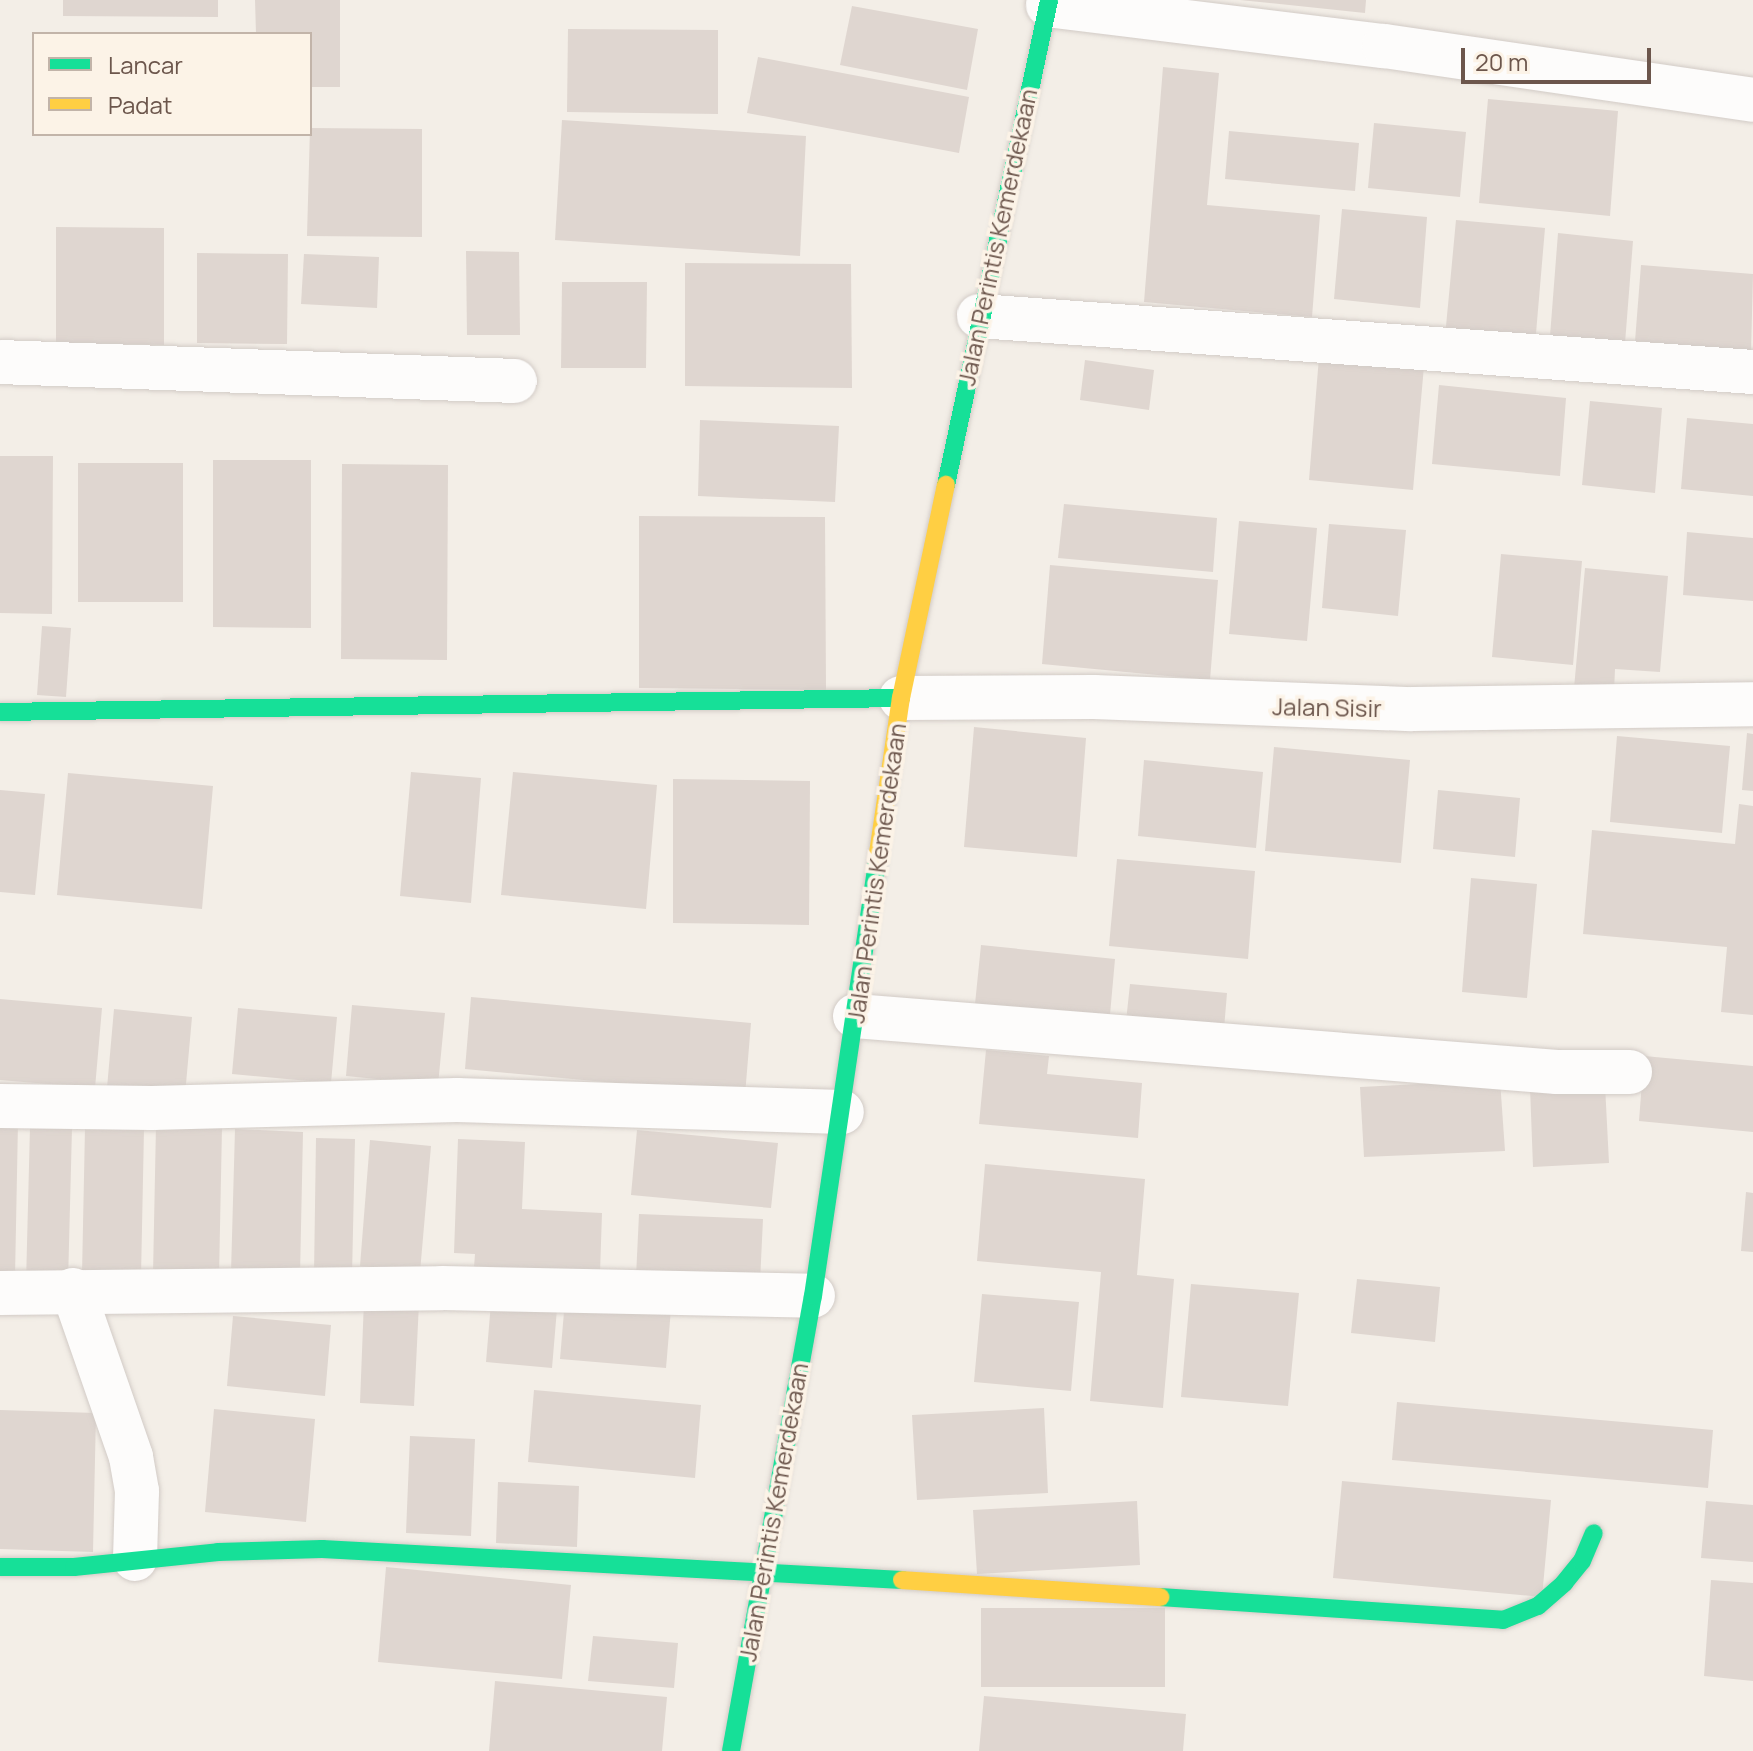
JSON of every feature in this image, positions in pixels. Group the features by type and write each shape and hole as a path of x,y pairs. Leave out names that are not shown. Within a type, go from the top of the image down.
{"street":[{"path":"1049,3 1384,46 1753,100"},
{"name":"Jalan Perintis Kemerdekaan","path":"731,1751 760,1571 813,1296 901,698 979,316 1049,3"},
{"path":"979,316 1753,372"},
{"path":"0,362 515,381"},
{"name":"Jalan Sisir","path":"901,698 1094,697 1412,709 1753,704"},
{"path":"0,712 901,698"},
{"path":"855,1016 1557,1072 1630,1072"},
{"path":"0,1106 152,1108 457,1100 842,1112"},
{"path":"0,1293 442,1288 813,1296"},
{"path":"73,1290 131,1457 137,1491 135,1559"},
{"path":"0,1567 74,1567 135,1559 322,1549 760,1571 1503,1620 1538,1606 1564,1583 1582,1561 1594,1533"}],"building":[{"path":"63,0 218,0 218,17 63,16"},
{"path":"255,0 340,0 340,87 312,87 312,32 256,32"},
{"path":"1240,0 1366,0 1365,13"},
{"path":"852,6 978,29 967,90 840,65"},
{"path":"568,29 718,30 718,114 567,112"},
{"path":"758,57 969,97 959,153 747,113"},
{"path":"1163,67 1219,73 1207,205 1320,215 1312,317 1144,302"},
{"path":"1488,99 1618,111 1610,216 1479,203"},
{"path":"562,120 806,136 800,256 555,240"},
{"path":"1374,123 1466,132 1460,197 1368,188"},
{"path":"312,128 422,129 422,237 307,236"},
{"path":"1229,131 1359,143 1355,191 1225,179"},
{"path":"1342,209 1427,217 1420,308 1334,299"},
{"path":"1456,220 1545,228 1535,345 1445,337"},
{"path":"56,227 164,228 164,345 56,343"},
{"path":"1558,233 1633,241 1624,356 1549,349"},
{"path":"466,251 519,252 520,335 467,335"},
{"path":"197,253 288,254 287,344 197,343"},
{"path":"304,254 379,257 377,308 301,304"},
{"path":"685,263 851,264 852,388 685,386"},
{"path":"1641,265 1753,274 1751,352 1635,341"},
{"path":"562,282 647,282 646,368 561,368"},
{"path":"1319,357 1424,366 1413,490 1309,480"},
{"path":"1085,360 1154,370 1149,410 1080,400"},
{"path":"1439,385 1566,398 1560,476 1432,464"},
{"path":"1590,401 1662,408 1655,493 1582,485"},
{"path":"1687,418 1753,424 1753,496 1681,489"},
{"path":"700,420 839,426 835,502 698,496"},
{"path":"0,456 53,456 52,614 0,613"},
{"path":"213,460 311,460 311,628 213,627"},
{"path":"78,463 183,463 183,602 78,602"},
{"path":"342,464 448,465 447,660 341,659"},
{"path":"1064,504 1217,518 1213,572 1058,558"},
{"path":"639,516 825,517 826,690 639,688"},
{"path":"1239,521 1317,528 1307,641 1229,634"},
{"path":"1329,524 1406,530 1398,616 1322,608"},
{"path":"1687,532 1753,538 1753,601 1683,595"},
{"path":"1501,554 1582,561 1573,665 1492,657"},
{"path":"1050,565 1218,580 1210,680 1042,664"},
{"path":"1585,568 1668,576 1660,672 1615,669 1614,692 1574,688"},
{"path":"42,626 71,628 66,697 37,695"},
{"path":"974,727 1086,738 1077,857 964,847"},
{"path":"1747,733 1753,734 1753,791 1742,790"},
{"path":"1617,736 1730,746 1722,833 1610,822"},
{"path":"1274,747 1410,760 1401,863 1265,851"},
{"path":"1144,760 1263,772 1256,848 1138,836"},
{"path":"411,772 481,778 471,903 400,896"},
{"path":"513,772 657,785 646,909 501,895"},
{"path":"68,773 213,786 202,909 57,895"},
{"path":"673,779 810,781 809,925 673,923"},
{"path":"0,790 45,794 35,895 0,892"},
{"path":"1438,790 1520,798 1515,857 1433,849"},
{"path":"1739,804 1753,806 1753,1015 1721,1012 1727,947 1583,934 1592,830 1735,844"},
{"path":"1117,859 1255,871 1248,959 1109,946"},
{"path":"1471,878 1537,884 1527,998 1462,992"},
{"path":"981,945 1115,959 1109,1026 974,1014"},
{"path":"1130,984 1227,993 1223,1041 1125,1031"},
{"path":"471,997 751,1023 745,1095 465,1069"},
{"path":"0,999 102,1008 95,1088 0,1080"},
{"path":"352,1005 445,1013 438,1085 346,1076"},
{"path":"238,1008 337,1017 331,1083 232,1074"},
{"path":"114,1009 192,1017 185,1095 107,1088"},
{"path":"986,1050 1049,1056 1047,1074 1142,1083 1138,1138 979,1124"},
{"path":"1644,1056 1753,1066 1753,1132 1639,1121"},
{"path":"1500,1080 1505,1151 1364,1157 1360,1087"},
{"path":"1605,1085 1609,1163 1533,1167 1530,1087"},
{"path":"0,1121 18,1122 15,1277 0,1276"},
{"path":"156,1125 222,1127 219,1277 153,1275"},
{"path":"30,1127 72,1128 68,1283 26,1283"},
{"path":"85,1128 144,1129 141,1277 82,1275"},
{"path":"235,1129 303,1132 300,1275 231,1273"},
{"path":"637,1130 778,1143 771,1208 631,1195"},
{"path":"316,1138 355,1139 352,1276 314,1275"},
{"path":"458,1139 525,1142 522,1209 602,1213 600,1273 474,1267 475,1254 454,1253"},
{"path":"370,1140 431,1146 420,1272 360,1266"},
{"path":"985,1164 1145,1179 1137,1275 1174,1279 1163,1408 1090,1401 1101,1272 977,1261"},
{"path":"1746,1192 1753,1193 1753,1252 1741,1251"},
{"path":"639,1214 763,1219 760,1282 636,1277"},
{"path":"1357,1279 1440,1287 1435,1342 1351,1333"},
{"path":"1191,1284 1299,1293 1288,1406 1181,1397"},
{"path":"492,1291 558,1297 552,1368 486,1362"},
{"path":"982,1294 1079,1302 1071,1391 974,1382"},
{"path":"364,1300 419,1303 414,1406 360,1403"},
{"path":"565,1300 671,1309 666,1368 560,1359"},
{"path":"233,1316 331,1325 325,1396 227,1386"},
{"path":"534,1390 701,1405 695,1478 528,1462"},
{"path":"1397,1402 1713,1430 1708,1488 1392,1460"},
{"path":"1044,1408 1048,1493 917,1500 912,1415"},
{"path":"214,1409 315,1419 306,1522 205,1512"},
{"path":"0,1410 96,1413 93,1552 0,1549"},
{"path":"410,1436 475,1439 471,1536 406,1533"},
{"path":"1342,1481 1551,1500 1542,1597 1333,1578"},
{"path":"498,1482 579,1486 577,1547 496,1543"},
{"path":"1137,1501 1140,1565 977,1574 973,1510"},
{"path":"1706,1501 1753,1505 1753,1562 1701,1558"},
{"path":"386,1567 571,1585 562,1679 378,1662"},
{"path":"1711,1580 1753,1583 1753,1681 1704,1676"},
{"path":"981,1608 1165,1608 1165,1687 981,1687"},
{"path":"593,1636 678,1643 674,1688 588,1681"},
{"path":"495,1681 667,1697 662,1751 489,1751"},
{"path":"984,1696 1186,1714 1183,1751 979,1751"}],"traffic: fast":[{"path":"946,485 1049,0"},
{"path":"0,712 901,698"},
{"path":"731,1751 813,1296 877,860"},
{"path":"1160,1597 1503,1620 1538,1606 1564,1583 1582,1561 1594,1533"},
{"path":"0,1567 74,1567 218,1552 322,1549 902,1580"}],"traffic: slow":[{"path":"877,860 901,698 946,485"},
{"path":"902,1580 1160,1597"}]}
